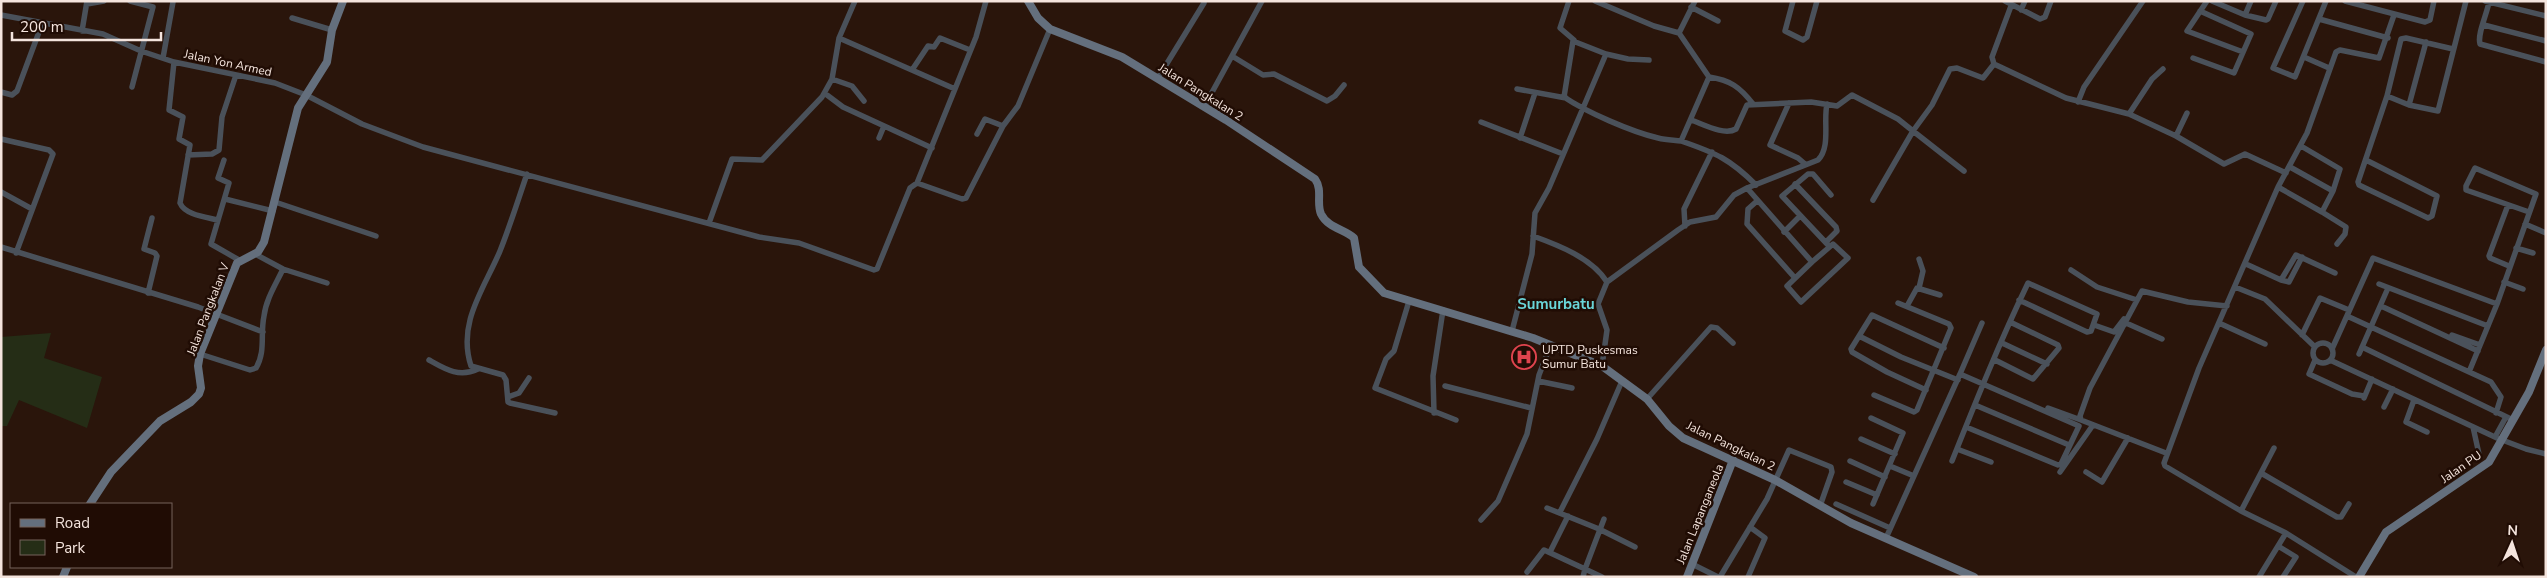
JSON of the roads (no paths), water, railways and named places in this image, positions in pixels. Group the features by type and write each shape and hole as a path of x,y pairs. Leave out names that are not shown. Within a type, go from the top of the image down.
{"street":[{"path":"82,31 87,2 104,1"},
{"path":"130,1 153,7 132,88"},
{"path":"327,282 283,269 255,254 264,242 292,124 298,108 327,62 332,30 343,1"},
{"path":"709,223 732,159 762,160 822,96 832,78 839,38 855,1"},
{"path":"986,1 976,38 917,183 966,198 1003,126 1018,106 1050,29"},
{"name":"Jalan Pangkalan 2","path":"1028,1 1042,24 1050,29 1103,48 1158,78 1315,179 1318,184 1322,215 1335,228 1355,241 1359,267 1380,291 1551,344 1602,366 1647,399 1669,426 1683,438 1775,480 1820,506 1886,538 1974,577"},
{"path":"1204,107 1262,1"},
{"path":"1569,1 1560,28 1574,40 1606,54 1649,60"},
{"path":"1595,1 1654,26 1679,33 1709,77 1735,84 1743,90 1753,104"},
{"path":"1793,1 1785,31 1803,40 1807,37 1818,1"},
{"path":"2005,1 2011,6 2043,19 2051,1"},
{"path":"2021,10 2025,1"},
{"path":"2077,101 2084,87 2142,1"},
{"path":"2207,1 2187,30 2243,52"},
{"path":"2212,1 2224,4 2245,15 2268,20 2276,1"},
{"path":"2245,15 2251,1"},
{"path":"2303,1 2273,68 2295,77 2326,1"},
{"path":"2345,1 2394,15 2428,22 2434,1"},
{"path":"2387,96 2438,111 2466,1"},
{"path":"2518,9 2521,1"},
{"path":"163,58 173,2"},
{"path":"2546,16 2491,2 2484,26 2479,34 2480,44 2546,62"},
{"path":"1158,78 1204,4"},
{"path":"1679,33 1693,4 1718,21"},
{"path":"2011,6 1992,57 1994,64 2066,98 2129,114 2176,136 2224,164 2245,154 2286,173"},
{"path":"2193,58 2231,73 2237,71 2250,32 2200,11"},
{"path":"2356,577 2286,533 2241,511 2166,466 2166,453 2219,323 2278,187 2301,146 2329,68 2338,51 2379,58 2394,15"},
{"name":"Jalan Yon Armed","path":"2,17 114,37 141,51 174,62 275,83 306,95 362,124 423,147 759,237 799,243 874,270 877,269 902,201 910,188 917,183"},
{"path":"292,18 332,30"},
{"path":"2319,19 2385,37"},
{"path":"1,92 12,95 17,92 42,24"},
{"path":"2484,26 2546,41"},
{"path":"839,38 955,89"},
{"path":"912,70 928,46 934,47 940,38 970,50"},
{"path":"2366,160 2437,196 2432,216 2428,218 2359,185 2366,160 2387,96 2401,39 2406,38 2453,49"},
{"path":"1566,98 1563,95 1574,40"},
{"path":"2409,104 2426,42"},
{"path":"1512,331 1532,254 1535,213 1563,154 1606,54"},
{"path":"1232,56 1263,75 1278,76 1327,102 1344,85"},
{"path":"2304,57 2329,68"},
{"path":"174,62 169,110 183,117 179,139 190,145 180,203 182,208 218,220"},
{"path":"1873,200 1913,131 1932,105 1950,69 1957,68 1983,78 1994,64"},
{"path":"2129,114 2152,79 2163,69"},
{"path":"188,155 212,154 219,150 222,116 236,75"},
{"path":"1681,141 1709,77"},
{"path":"832,78 852,86 864,101"},
{"path":"1517,89 1566,98 1583,108 1650,136 1681,141 1712,152 1735,165 1756,185"},
{"path":"1520,138 1535,93"},
{"path":"1691,120 1722,130 1732,131 1736,129 1747,105 1811,102 1840,105 1848,95 1852,94 1898,119 1964,171"},
{"path":"827,96 843,106 932,148"},
{"path":"1789,103 1770,146 1798,158 1805,164"},
{"path":"1602,366 1607,330 1598,304 1607,282 1685,226 1716,217 1734,195 1818,160 1824,151 1827,104"},
{"path":"2176,136 2187,113"},
{"path":"977,134 986,119 1003,126"},
{"path":"1481,122 1563,154"},
{"path":"878,138 884,126"},
{"path":"1,139 52,152 53,158 16,253"},
{"path":"2301,146 2340,170 2333,191 2322,212"},
{"path":"1685,226 1684,209 1712,152"},
{"path":"224,160 218,178 229,182 211,241 213,247 239,260"},
{"path":"2290,167 2333,191"},
{"path":"2468,372 2497,304 2509,266 2525,224 2529,212 2535,192 2475,168 2466,186 2466,190 2529,212"},
{"path":"526,174 500,251 480,290 466,335 471,366 503,375 506,380 510,404 555,413"},
{"path":"1795,184 1836,226 1837,231 1828,244 1787,288 1802,302 1847,261 1847,257 1835,245 1828,244 1782,198 1795,184 1806,174 1813,174 1831,194"},
{"path":"2278,187 2346,227 2345,234 2337,244"},
{"path":"1747,188 1812,262"},
{"path":"1,192 32,209"},
{"path":"225,199 274,206 376,236"},
{"path":"1757,201 1746,211 1746,224 1795,278"},
{"path":"2508,205 2489,256 2509,266"},
{"path":"1784,232 1799,217"},
{"path":"148,293 157,256 155,253 144,249 152,218"},
{"path":"2525,224 2546,233"},
{"path":"1533,236 1564,249 1597,268 1607,282"},
{"path":"1,247 216,313 263,332"},
{"path":"2516,248 2533,253"},
{"name":"Jalan Pangkalan V","path":"91,503 111,472 160,421 191,402 198,394 201,388 198,366 200,354 216,313 239,260 255,254"},
{"path":"2246,264 2281,280 2294,256 2335,273"},
{"path":"2330,360 2332,349 2372,259 2375,258 2497,304"},
{"path":"1907,306 1915,289 1919,288 1923,271 1919,259"},
{"path":"200,354 253,370 263,356 266,306 283,269"},
{"path":"2071,270 2097,287 2137,300"},
{"path":"1952,461 2019,300 2030,282 2097,314 2093,328 2087,332 2019,300"},
{"path":"2504,282 2523,289"},
{"path":"2379,284 2488,326"},
{"path":"2235,286 2265,300 2315,347"},
{"path":"1919,288 1940,295"},
{"path":"2359,354 2388,288"},
{"path":"1966,427 2056,464 2061,464 2080,422 2080,416 2090,388 2126,323 2140,292 2148,291 2188,302 2227,306"},
{"path":"2302,335 2320,298 2371,328 2468,372 2496,387 2501,397 2496,413"},
{"path":"1409,301 1394,351 1386,359 1375,388 1434,413 1456,420"},
{"path":"1874,395 1914,412 1917,410 1944,348 1951,325 1898,303"},
{"path":"2381,306 2479,348"},
{"path":"1434,413 1433,376 1443,310"},
{"path":"1926,390 1887,372 1852,352 1872,315 1944,348"},
{"path":"2093,328 2112,332 2123,318 2126,323 2162,339"},
{"path":"1995,360 2033,378 2058,349 2058,345 2010,322"},
{"path":"1886,538 1982,323"},
{"path":"2219,323 2265,344"},
{"path":"1647,399 1711,327 1717,328 1733,343"},
{"path":"1859,336 1934,371 1984,384 2080,422 2093,425 2166,453"},
{"path":"2002,343 2047,364"},
{"path":"1481,520 1498,501 1527,434 1538,381 1551,344"},
{"path":"2315,347 2325,344 2332,349"},
{"path":"2315,347 2313,352 2316,360 2323,363 2330,360 2495,437 2526,449 2546,454"},
{"path":"2362,347 2510,419 2495,437"},
{"name":"Jalan PU","path":"2360,577 2386,532 2489,462 2503,440 2510,419 2529,392 2546,350"},
{"path":"428,360 450,371 465,374 478,369"},
{"path":"2316,360 2309,374 2352,394 2364,398 2372,379"},
{"path":"508,397 519,393 529,378"},
{"path":"1538,381 1572,388"},
{"path":"1560,512 1597,439 1622,381"},
{"path":"1444,386 1531,408"},
{"path":"2384,407 2393,389"},
{"path":"2414,400 2405,420 2427,432"},
{"path":"1975,405 2069,445"},
{"path":"1871,418 1903,432 1890,466 1872,504"},
{"path":"2060,472 2093,425"},
{"path":"2473,427 2479,454"},
{"path":"2086,472 2102,482 2128,438"},
{"path":"1861,439 1895,454"},
{"path":"2241,511 2274,448"},
{"path":"1957,449 1991,462"},
{"path":"1692,564 1719,577 1750,527 1789,450 1831,468 1832,472 1820,506"},
{"name":"Jalan Lapanganeola","path":"1687,577 1733,460"},
{"path":"1850,462 1885,477"},
{"path":"1890,466 1914,476"},
{"path":"2261,473 2337,517 2341,517 2349,504"},
{"path":"1846,482 1876,496"},
{"path":"1836,504 1890,528"},
{"path":"1547,508 1599,529 1635,547"},
{"path":"1550,552 1568,516"},
{"path":"1582,577 1604,519"},
{"path":"1748,577 1765,538 1750,527"},
{"path":"2259,577 2286,533"},
{"path":"2278,546 2296,558 2283,577"},
{"path":"1527,572 1541,551 1550,552 1602,577"}],"place":[{"name":"UPTD Puskesmas Sumur Batu","path":"1524,357"}],"district":[{"name":"Sumurbatu","path":"1556,304"}]}
